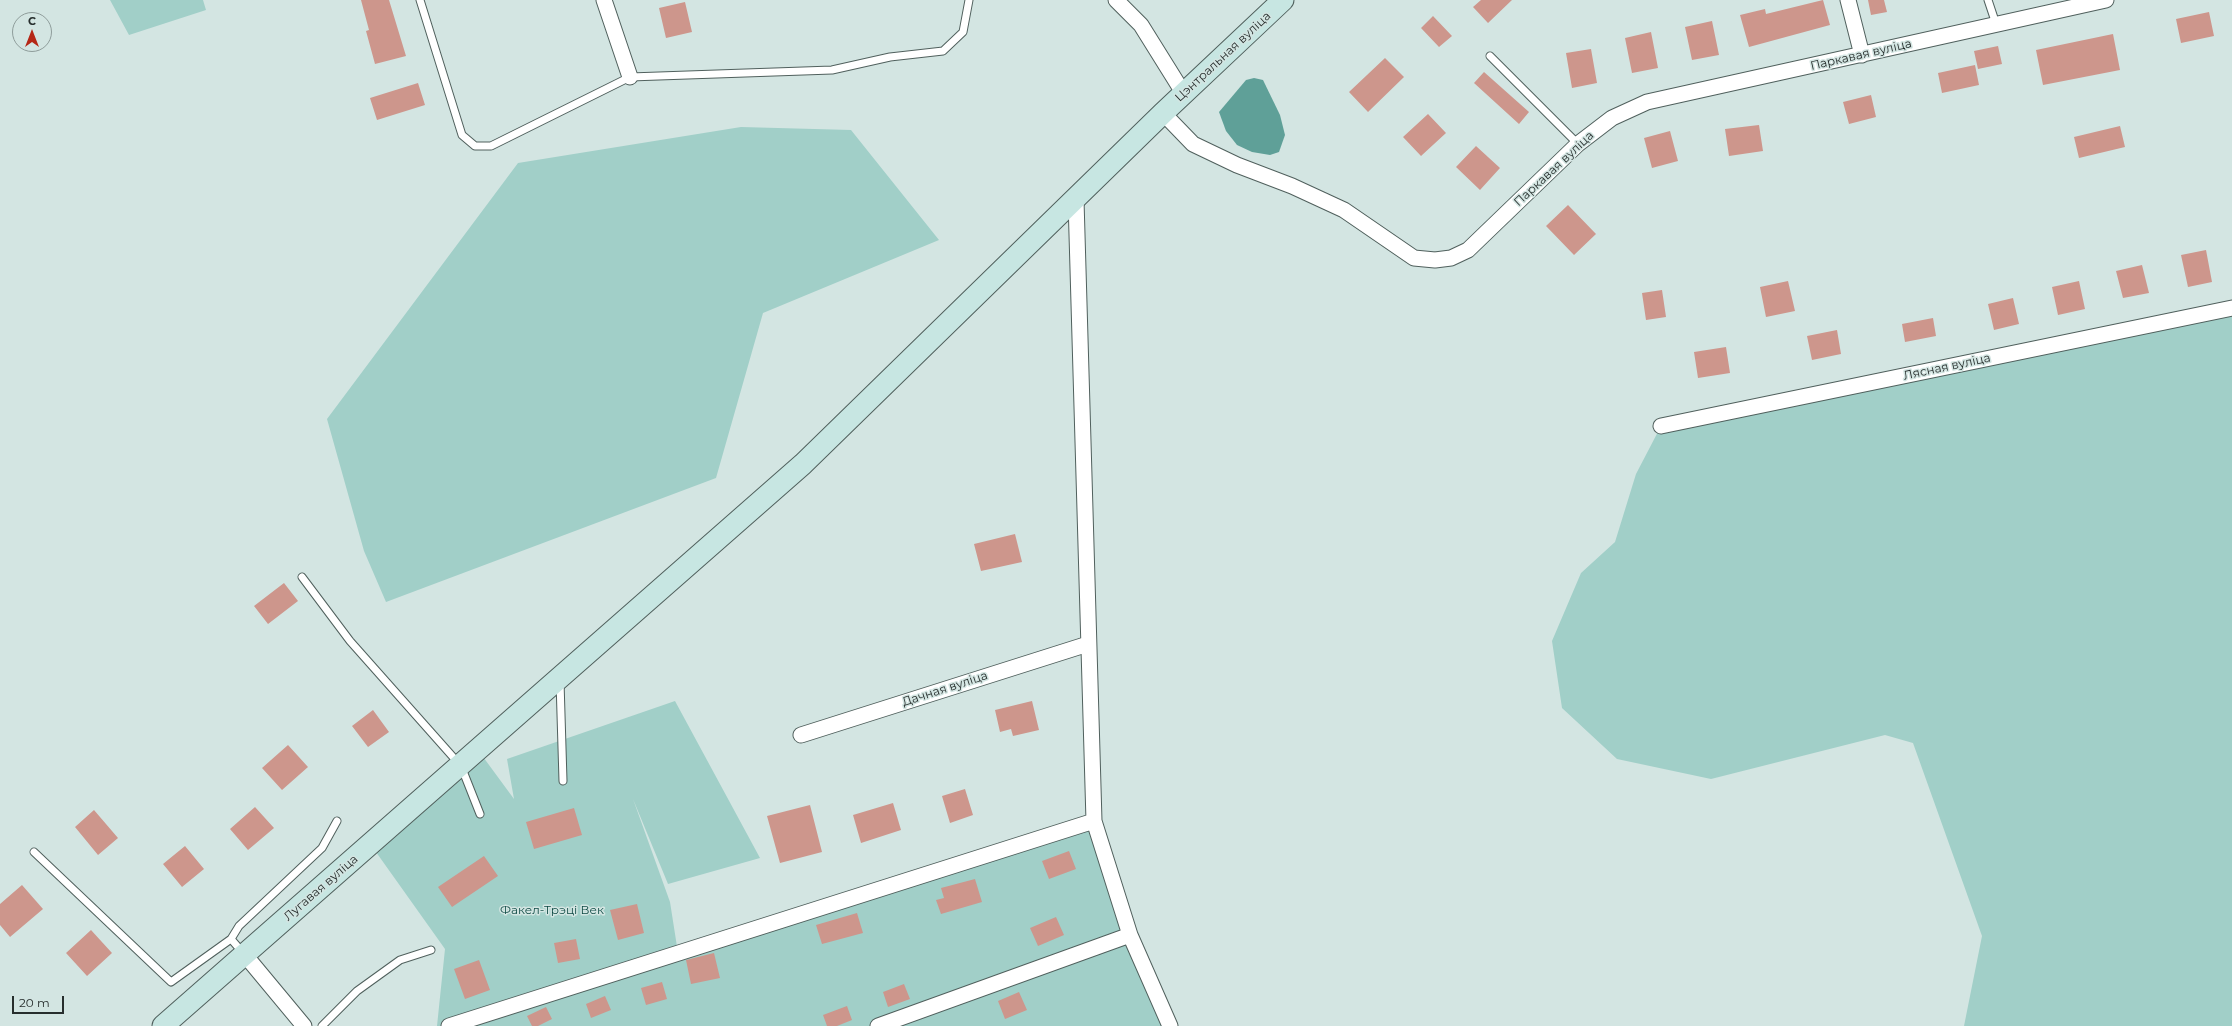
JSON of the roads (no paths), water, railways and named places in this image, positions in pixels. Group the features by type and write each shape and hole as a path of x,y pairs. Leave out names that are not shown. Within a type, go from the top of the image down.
{"street":[{"path":"604,0 630,77"},
{"path":"1116,0 1141,24 1184,94"},
{"name":"Цэнтральная вуліца","path":"1076,200 1163,113 1283,0"},
{"path":"1848,0 1862,55"},
{"name":"Паркавая вуліца","path":"1163,113 1193,144 1237,165 1292,186 1344,210 1414,258 1435,260 1451,258 1468,250 1578,144 1612,118 1647,102 2106,0"},
{"path":"1076,200 1094,820 1130,935 1170,1026"},
{"name":"Лугавая вуліца","path":"164,1026 803,464 1076,200"},
{"name":"Лясная вуліца","path":"1661,426 2232,308"},
{"name":"Дачная вуліца","path":"801,735 1088,644"},
{"path":"449,1026 1094,820"},
{"path":"878,1026 1130,935"},
{"path":"244,955 304,1026"}],"lane":[{"path":"420,0 462,135 475,146 491,146 630,77 832,70 890,57 943,51 964,32 969,0"},
{"path":"1988,0 1996,24"},
{"path":"1490,56 1578,144"},
{"path":"302,577 350,642 461,766 480,814"},
{"path":"560,679 563,781"},
{"path":"34,852 171,982 231,939 239,926 322,848 337,821"},
{"path":"231,939 244,955"},
{"path":"322,1026 357,991 400,960 431,950"}],"water":[{"path":"1254,78 1263,80 1280,115 1285,135 1279,152 1270,155 1252,152 1237,145 1226,131 1219,112 1246,80"}],"park label":[{"name":"Факел-Трэці Век","path":"552,910"}]}
